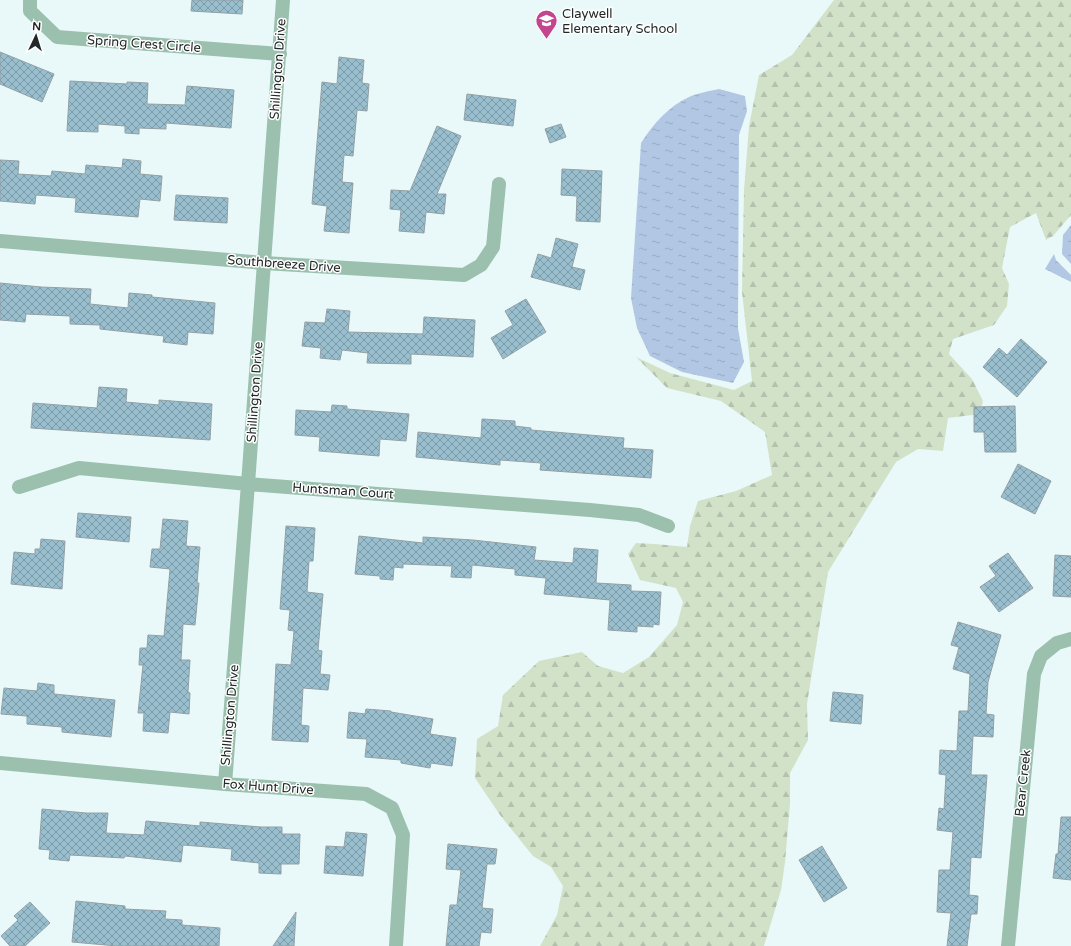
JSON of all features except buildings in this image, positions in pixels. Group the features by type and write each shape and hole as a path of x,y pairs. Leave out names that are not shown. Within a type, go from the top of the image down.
{"street":[{"name":"Spring Crest Circle","path":"30,0 30,11 57,38 280,54"},
{"name":"Shillington Drive","path":"225,784 283,0"},
{"name":"Southbreeze Drive","path":"0,241 264,263 464,275 481,265 493,248 499,184"},
{"name":"Huntsman Court","path":"19,487 79,468 248,484 590,510 639,515 668,526"},
{"name":"Bear Creek","path":"1008,946 1034,674 1042,656 1057,643 1071,639"},
{"name":"Fox Hunt Drive","path":"0,763 225,784 366,794 392,808 403,835 396,946"}],"green space":[{"path":"834,0 1071,0 1071,215 1053,236 1046,240 1036,213 1010,227 1002,268 1009,284 1007,306 994,325 953,339 949,354 972,379 983,401 980,414 948,418 943,451 918,449 896,462 828,572 807,704 808,740 790,773 790,804 781,890 764,946 540,946 557,915 563,886 551,867 533,856 500,815 475,778 477,739 498,726 503,695 539,661 582,652 598,666 623,673 649,657 677,625 683,602 676,588 640,580 628,554 636,543 687,547 690,526 698,501 736,491 772,475 765,432 721,401 667,388 636,357 670,373 734,390 752,381 742,292 744,190 749,126 759,75 792,55"}],"water":[{"path":"719,89 745,96 747,111 739,135 738,328 744,362 733,383 682,372 650,356 637,328 631,298 641,143 656,122 681,101 704,92"},
{"path":"1071,225 1071,264 1062,254 1063,235"},
{"path":"1054,254 1056,260 1071,275 1071,282 1045,269"}],"place":[{"name":"Claywell Elementary School","path":"547,40"}]}
